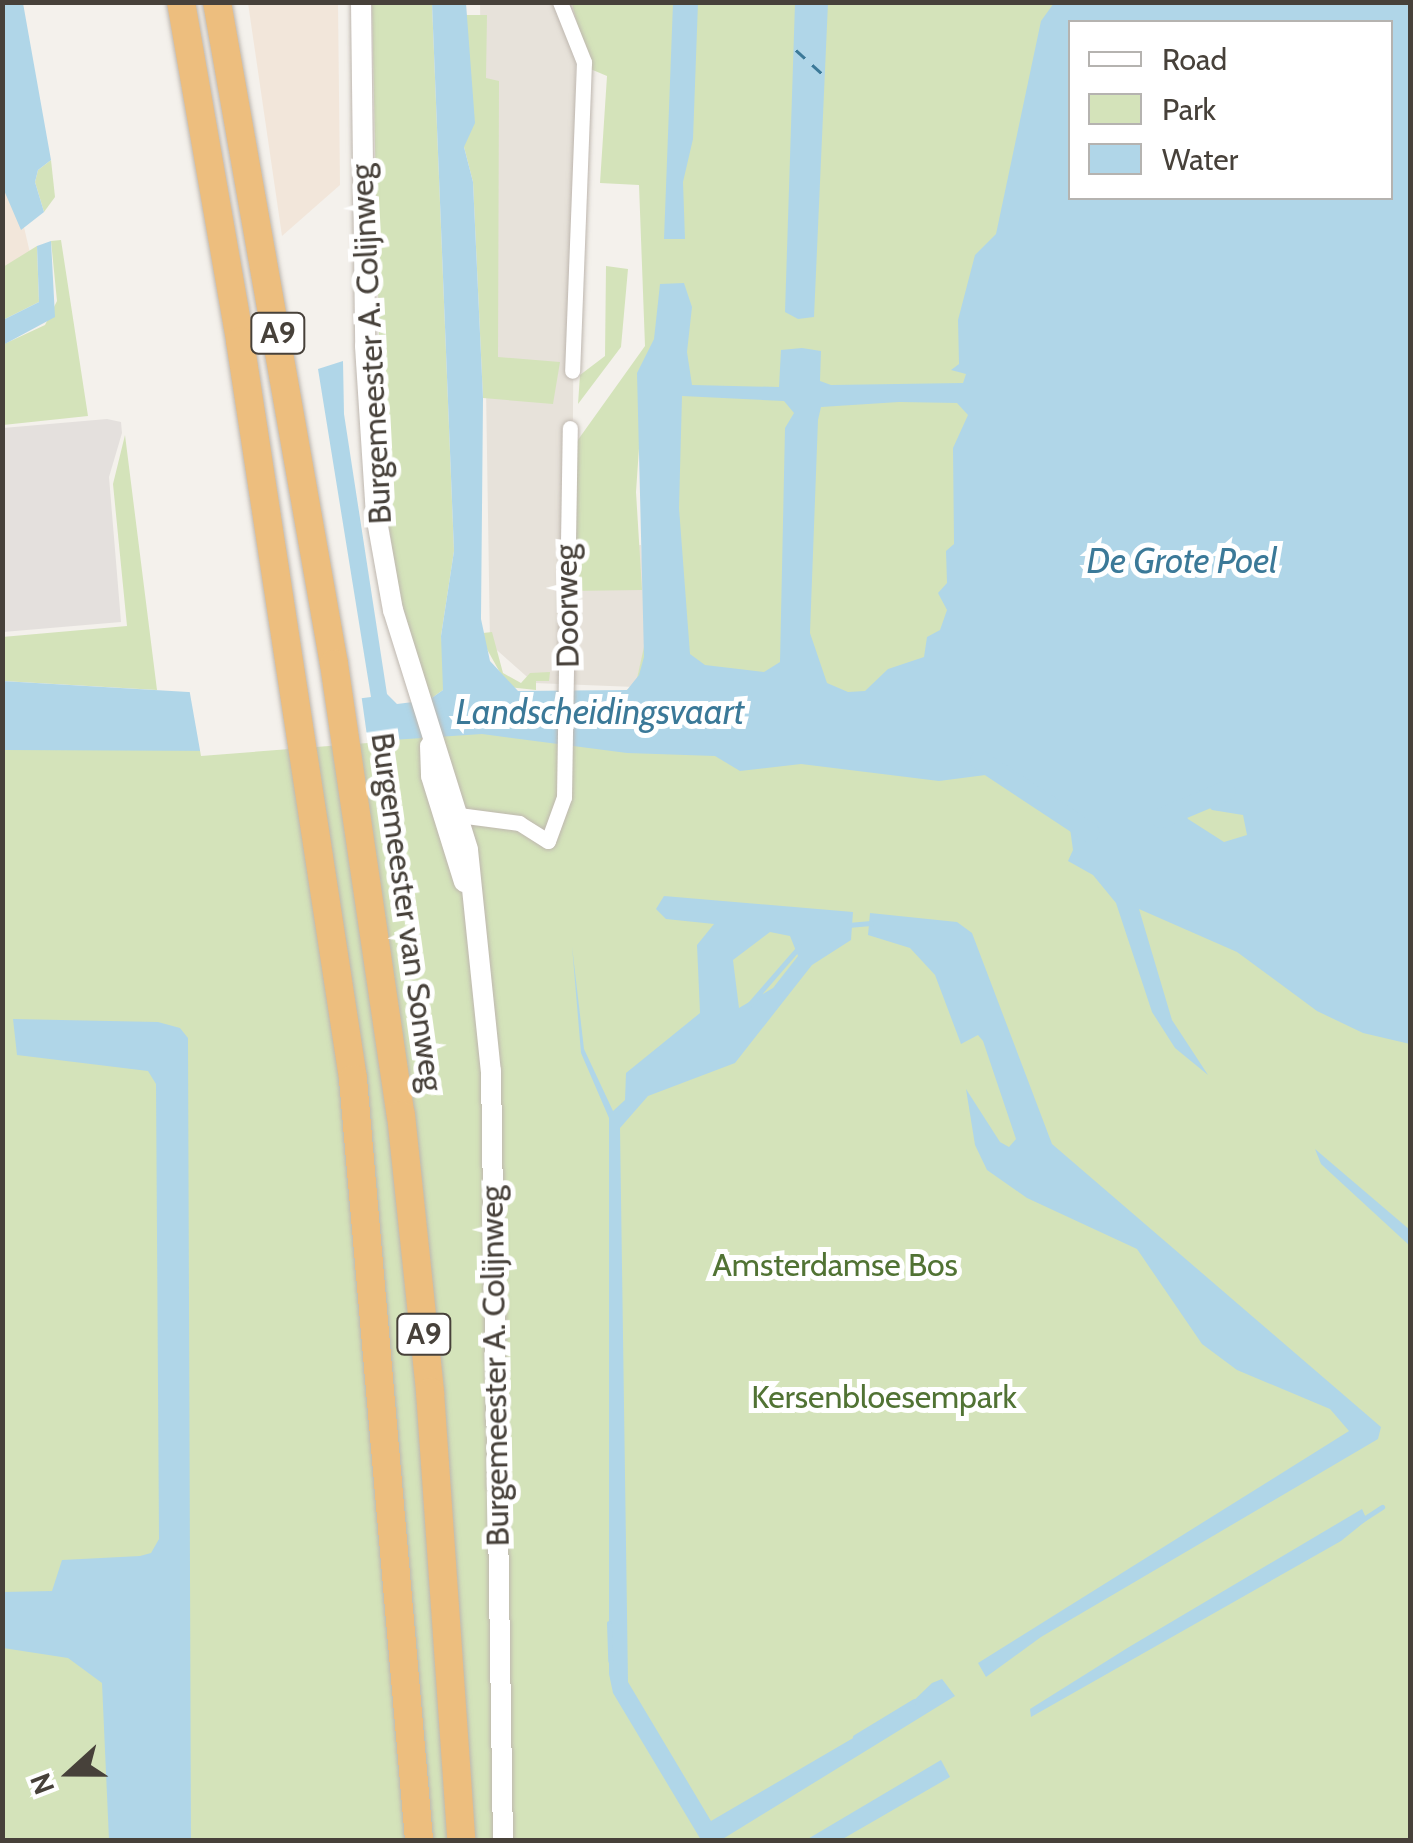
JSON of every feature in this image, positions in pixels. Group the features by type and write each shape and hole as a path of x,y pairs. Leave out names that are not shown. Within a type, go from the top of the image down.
{"highway":[{"name":"A9","path":"181,2 291,665 353,1079 419,1840"},
{"name":"Burgemeester van Sonweg","path":"217,2 362,829 430,1392 462,1840"}],"street":[{"name":"Burgemeester A. Colijnweg","path":"361,2 370,454 385,569 468,892 491,1071 503,1840"},
{"path":"560,2 584,62 572,371"},
{"name":"Doorweg","path":"451,814 520,823 548,841 564,797 570,428"}],"shaded area":[{"path":"248,3 338,3 340,185 282,236"},
{"path":"480,3 576,3 572,547 641,545 647,638 635,687 534,683 490,644"},
{"path":"2,132 30,253 2,324"},
{"path":"107,419 121,422 122,433 109,477 121,622 3,632 3,428"}],"green space":[{"path":"372,3 432,3 454,551 441,636 447,674 443,690 429,700 399,593 382,481"},
{"name":"Amsterdamse Bos","path":"572,3 1410,3 1410,1840 3,1840 3,734 525,726 635,687 646,638 645,361 636,492 642,590 570,591 575,444 645,346 639,185 600,183 607,76 588,68"},
{"path":"466,15 487,15 486,78 499,81 498,357 560,362 553,404 483,398 473,182 464,147"},
{"path":"51,160 55,197 44,212 35,182 38,170"},
{"path":"61,240 88,416 3,425 2,345 45,325 57,301 51,241"},
{"path":"37,246 39,302 3,320 3,267"},
{"path":"606,266 628,269 621,347 578,404 580,375 605,356"},
{"path":"125,435 157,690 3,681 2,637 127,626 113,484"},
{"path":"492,632 503,673 521,683 530,673 550,672 549,681 536,681 536,690 508,687 483,642 483,633"}],"water":[{"path":"3,2 23,3 51,160 38,170 35,182 44,212 21,230 3,188"},
{"name":"De Grote Poel","path":"432,3 466,3 475,123 464,147 473,182 483,398 481,619 490,661 518,691 627,690 639,675 644,657 637,373 654,339 660,284 684,283 692,307 687,352 692,385 779,387 781,350 802,348 821,351 820,381 831,385 963,383 966,374 951,370 959,364 958,320 975,255 996,234 1041,21 1054,3 1410,3 1410,1044 1363,1033 1317,1011 1237,952 1139,909 1172,1020 1208,1075 1175,1048 1152,1012 1116,903 1093,875 1068,861 1073,850 1068,814 1025,781 1001,773 939,781 801,764 740,771 715,756 627,753 482,734 227,751 3,750 2,681 340,701 371,697 318,369 343,361 344,414 387,694 397,704 429,700 443,690 441,636 454,551","holes":["682,396 784,401 794,413 785,428 780,662 764,672 705,665 690,654 679,508","957,403 968,415 953,448 954,544 946,551 947,583 938,593 947,610 940,630 927,637 924,657 888,669 865,691 848,692 827,683 810,633 818,420 821,407","1200,798 1212,810 1243,815 1247,835 1224,842 1188,819 1183,810"]},
{"path":"673,3 698,3 693,139 683,182 685,239 664,239"},
{"path":"795,3 828,3 814,317 798,319 785,312"},
{"path":"51,241 55,317 3,345 3,320 39,302 37,246"},
{"path":"664,896 853,912 851,940 812,965 735,1063 648,1096 620,1128 628,1682 711,1821 908,1706 932,1683 942,1679 955,1696 721,1840 701,1840 613,1693 609,1674 609,1118 581,1053 572,946 584,1049 613,1111 625,1100 626,1073 700,1013 697,945 714,924 666,919 656,909","holes":["770,932 790,936 798,956 773,988 739,1008 733,960"]},
{"path":"870,913 957,922 972,933 1052,1144 1381,1427 1378,1439 1041,1637 986,1677 978,1663 1349,1431 1330,1409 1237,1370 1202,1344 1137,1249 1027,1198 987,1170 975,1145 966,1089 1000,1142 1009,1147 1016,1139 983,1041 978,1035 961,1044 935,975 910,948 868,935"},
{"path":"13,1019 158,1022 180,1028 188,1038 191,1840 109,1840 102,1683 68,1658 3,1648 3,1592 52,1591 62,1560 140,1556 151,1553 159,1539 156,1084 148,1071 17,1055"},
{"path":"1315,1149 1410,1230 1410,1246 1321,1164"},
{"path":"1362,1509 1367,1520 1341,1541 1031,1717 1030,1709"},
{"path":"941,1760 950,1777 841,1840 806,1840"}],"pier":[{"path":"189,688 277,696 361,693 368,743 201,756"}],"waterway":[{"name":"Landscheidingsvaart","path":"980,760 1089,832"},
{"path":"1161,818 1226,791"},
{"path":"848,925 871,923"},
{"path":"748,1006 800,946"},
{"path":"1362,1520 1382,1507"},
{"path":"609,1623 610,1661"},
{"path":"855,1737 914,1701"}],"ferry route":[{"path":"796,50 823,74"}],"park label":[{"name":"Kersenbloesempark","path":"884,1397"}]}
